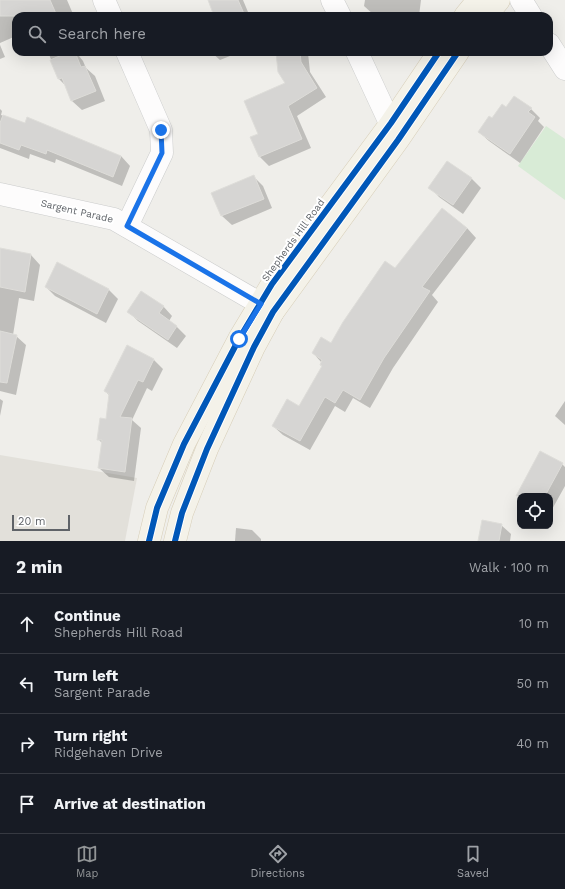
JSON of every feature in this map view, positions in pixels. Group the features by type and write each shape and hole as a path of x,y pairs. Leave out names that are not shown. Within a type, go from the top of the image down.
{"main road":[{"path":"468,12 478,0"},
{"path":"489,12 499,0"},
{"name":"Shepherds Hill Road","path":"395,132 437,56"},
{"name":"Shepherds Hill Road","path":"175,541 182,513 207,449 254,347 267,308 272,284 455,56"},
{"name":"Shepherds Hill Road","path":"149,541 157,508 184,444 239,339 267,308"}],"street":[{"path":"104,0 109,12"},
{"path":"332,0 338,12"},
{"path":"521,0 528,12"},
{"path":"553,50 565,69"},
{"path":"127,226 162,153 161,130 129,56"},
{"path":"359,56 395,132"},
{"name":"Sargent Parade","path":"0,194 114,219 267,308"}],"shaded area":[{"path":"0,455 137,478 125,541 0,541"}],"green space":[{"path":"546,126 565,139 565,200 518,166"}],"building":[{"path":"0,0 50,0 55,12 12,12 12,16 0,16"},
{"path":"208,0 238,0 243,12 212,12"},
{"path":"60,56 77,56 81,67 85,66 96,91 71,101 62,78 58,79 50,60"},
{"path":"276,56 300,56 301,62 317,88 288,106 302,139 259,157 250,137 258,134 244,101 285,83 278,72"},
{"path":"514,96 532,108 528,112 535,117 510,154 478,132 489,116 492,118 502,104 506,107"},
{"path":"3,115 25,123 27,117 121,156 113,177 47,150 46,154 21,145 19,150 0,143 0,123"},
{"path":"447,161 472,178 453,205 428,188"},
{"path":"254,175 264,199 221,216 211,193"},
{"path":"442,208 467,228 422,287 430,291 384,358 360,400 343,390 335,403 325,397 300,441 272,426 287,399 299,406 322,366 320,365 322,360 312,353 321,337 331,343 343,322 385,261 395,268"},
{"path":"0,248 31,254 25,292 0,287"},
{"path":"57,262 109,289 97,314 45,287"},
{"path":"141,291 164,306 159,313 177,326 168,340 127,312"},
{"path":"0,331 17,335 7,383 0,382"},
{"path":"127,345 154,359 143,382 138,380 120,417 132,418 125,472 98,468 102,440 97,440 100,418 106,419 109,394 104,391"},
{"path":"540,451 563,463 547,493 518,493"},
{"path":"482,520 502,524 499,541 478,541"}],"cycle path":[{"path":"149,541 157,508 184,444 239,339 272,284 391,123 436,56"},
{"path":"175,541 182,513 207,449 254,347 273,312 398,140 455,56"}],"route":[{"path":"161,130 162,153 127,226 261,304 239,339"}]}
